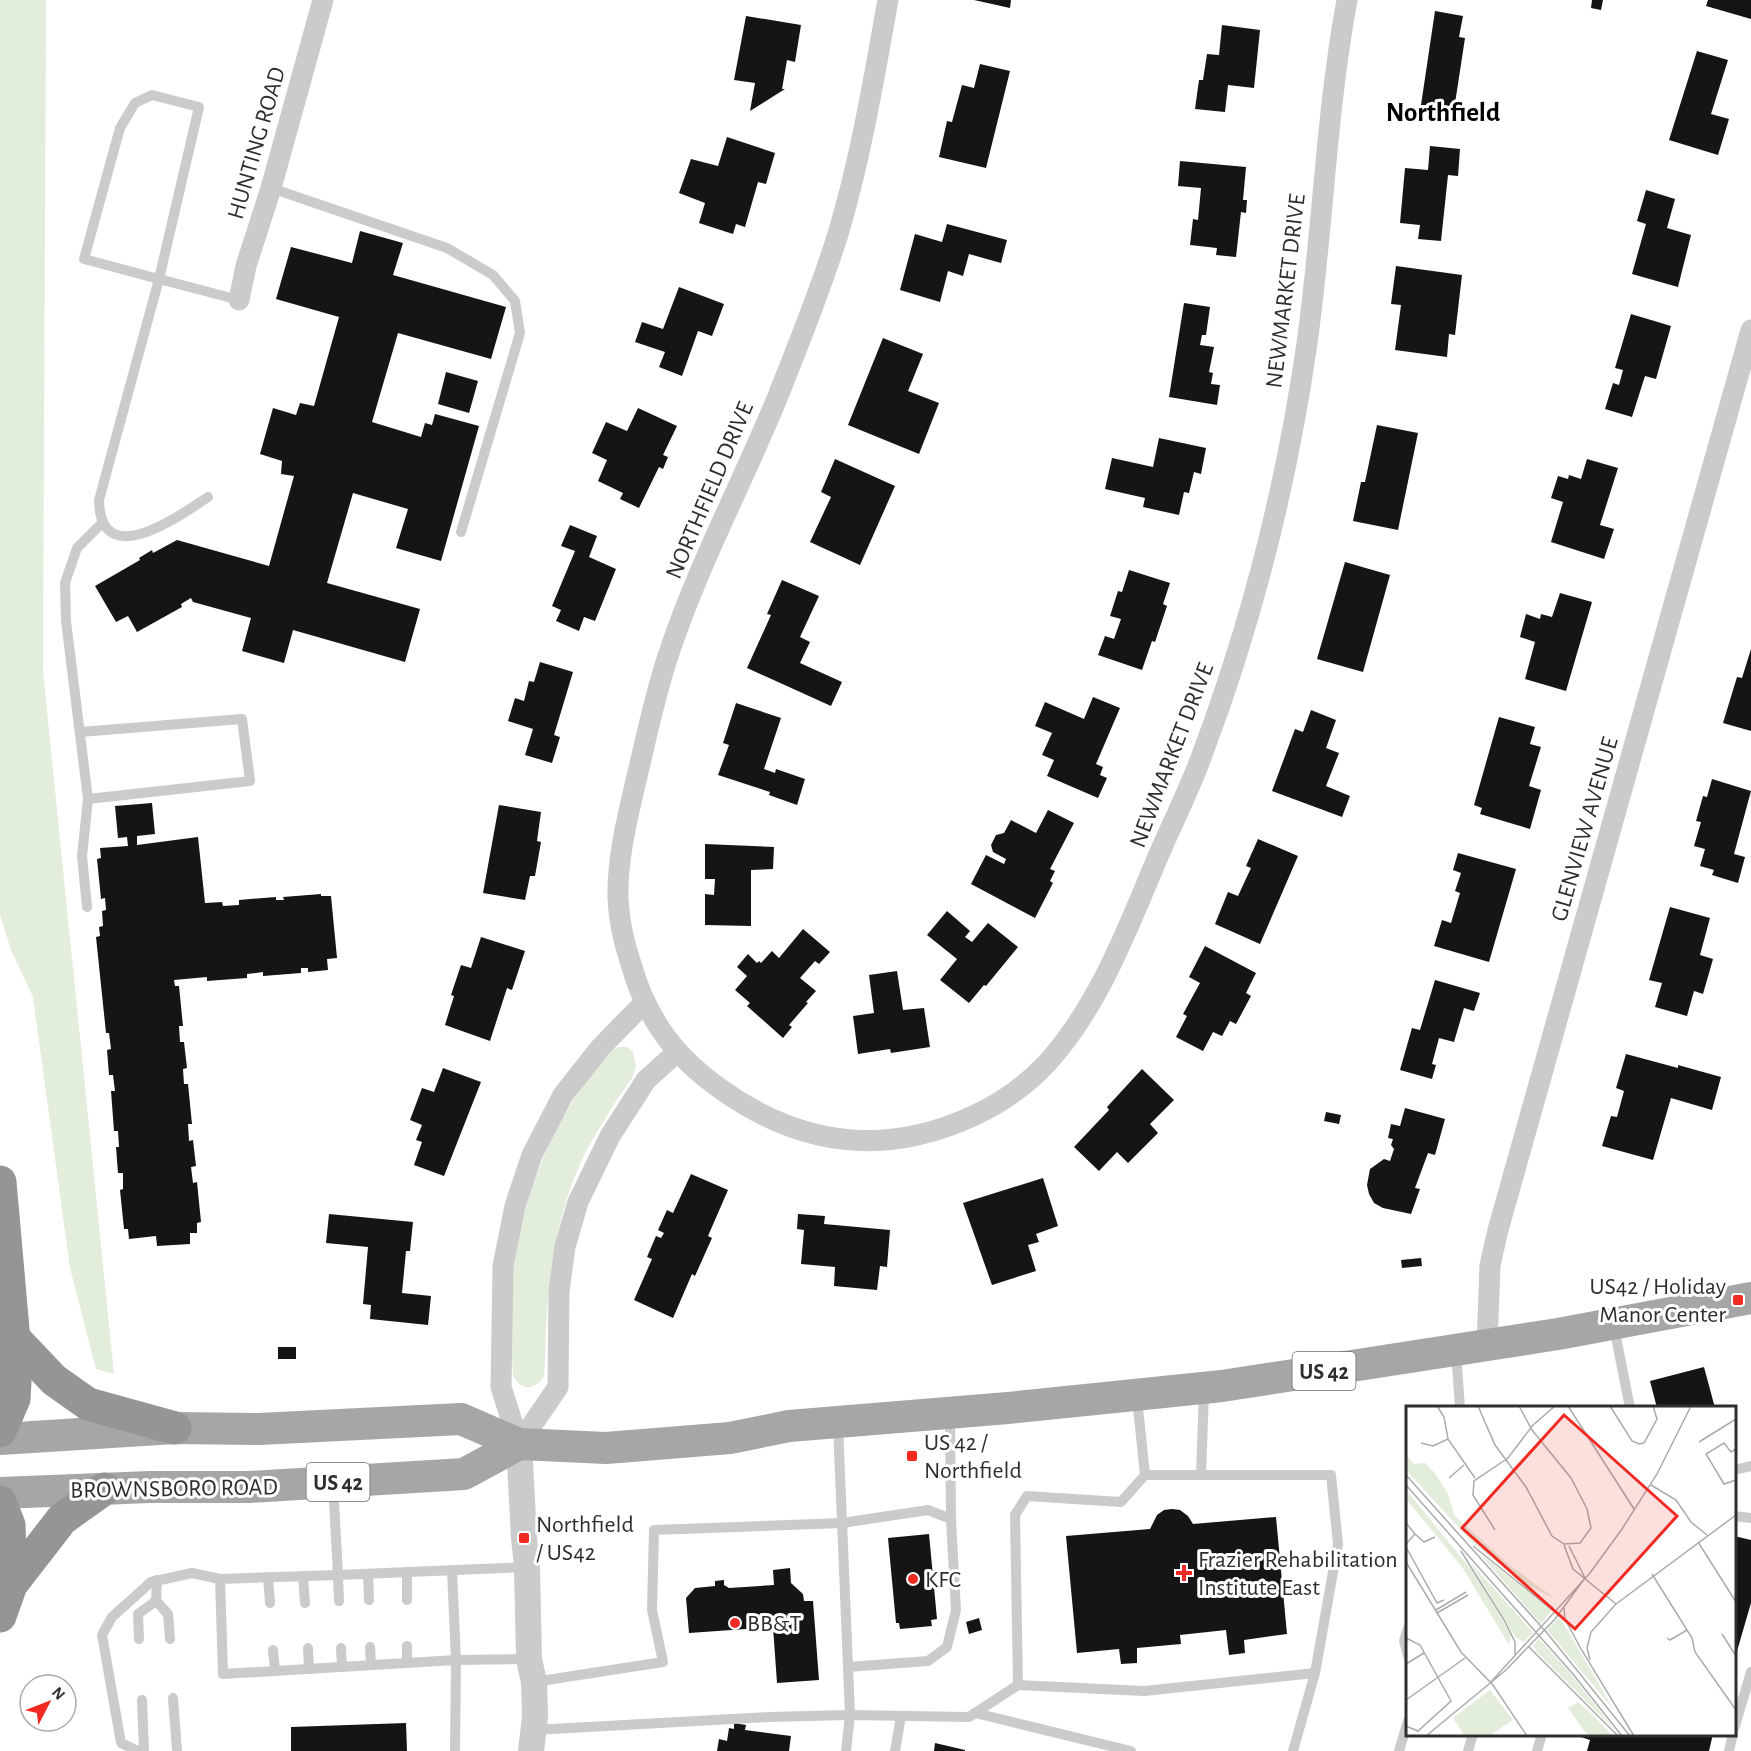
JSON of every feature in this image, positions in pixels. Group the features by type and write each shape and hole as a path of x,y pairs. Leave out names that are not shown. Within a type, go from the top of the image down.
{"highway":[{"path":"0,1182 15,1339 14,1399 0,1431"},
{"path":"15,1339 54,1380 88,1404 175,1428"},
{"path":"0,1616 11,1585 62,1519 104,1489"},
{"path":"0,1502 9,1525 11,1585"}],"main road":[{"name":"US 42","path":"0,1439 175,1428 259,1428 461,1419 519,1444 618,1447 730,1438 789,1426 1204,1388 1487,1346 1751,1298"},
{"name":"BROWNSBORO ROAD","path":"0,1493 249,1487 464,1474 519,1444"}],"street":[{"name":"HUNTING ROAD","path":"239,300 246,266 271,188 323,0"},
{"name":"NORTHFIELD DRIVE","path":"659,1028 644,1004 622,932 618,900 625,829 655,698 674,639 776,399 838,234 860,151 888,0"},
{"name":"NEWMARKET DRIVE","path":"659,1028 676,1053 705,1079 739,1102 782,1125 805,1133 837,1139 878,1141 903,1138 950,1126 989,1109 1012,1094 1051,1059 1084,1013 1126,931 1200,760 1234,665 1268,545 1290,446 1307,341 1329,134 1347,0"},
{"name":"GLENVIEW AVENUE","path":"1487,1346 1490,1265 1498,1230 1751,330"},
{"path":"535,1743 519,1444 501,1387 503,1266 516,1206 532,1155 563,1095 600,1048 644,1004"},
{"path":"519,1444 558,1387 560,1291 565,1247 578,1202 609,1136 646,1080 676,1053"}],"lane":[{"path":"208,497 164,526 138,535 120,536 111,531 103,522 99,511 99,500 159,279 199,107 152,95 135,103 120,128 84,259 159,279 239,300"},
{"path":"271,188 447,248 493,275 515,301 520,333 461,532"},
{"path":"87,907 82,856 88,799 66,621 65,584 77,548 103,522"},
{"path":"80,732 242,719 250,781 88,799"},
{"path":"1614,1324 1630,1406"},
{"path":"1456,1350 1460,1406"},
{"path":"1201,1475 1204,1388"},
{"path":"1137,1395 1145,1476"},
{"path":"848,1667 928,1661 947,1647 956,1610 951,1519 950,1412"},
{"path":"838,1422 850,1715 846,1751"},
{"path":"1736,1470 1751,1466"},
{"path":"1018,1685 1015,1515 1027,1496 1121,1502 1145,1476 1331,1475 1338,1544 1315,1673 1293,1751"},
{"path":"333,1483 339,1601"},
{"path":"220,1579 223,1674 456,1660 532,1670 663,1662 652,1610 654,1530 842,1523 928,1510 951,1519"},
{"path":"1736,1516 1751,1518"},
{"path":"138,1751 121,1743 102,1635 112,1617 151,1582 192,1573 220,1579 527,1567"},
{"path":"452,1571 456,1660 455,1751"},
{"path":"407,1572 407,1600"},
{"path":"368,1574 369,1600"},
{"path":"303,1576 305,1603"},
{"path":"268,1577 270,1603"},
{"path":"157,1580 156,1601 168,1614 170,1639"},
{"path":"139,1639 138,1614 156,1601"},
{"path":"1406,1632 1404,1641 1406,1651"},
{"path":"407,1646 407,1663"},
{"path":"370,1647 371,1665"},
{"path":"308,1648 309,1669"},
{"path":"340,1648 342,1667"},
{"path":"273,1650 275,1670"},
{"path":"1736,1722 1751,1672"},
{"path":"535,1743 769,1717 850,1715 969,1717 1018,1685 1144,1691 1315,1673"},
{"path":"173,1698 177,1751"},
{"path":"142,1700 144,1751"},
{"path":"975,1713 1131,1751"},
{"path":"895,1751 901,1716"},
{"path":"1399,1751 1406,1725"},
{"path":"1468,1751 1472,1736"},
{"path":"1537,1751 1541,1736"},
{"path":"1729,1751 1733,1736"}],"green space":[{"path":"0,0 46,0 43,671 114,1374 96,1369 70,1268 33,997 11,950 0,915"},
{"path":"618,1047 627,1047 633,1052 636,1067 632,1078 590,1144 572,1183 555,1247 546,1320 544,1376 532,1386 524,1386 513,1375 510,1316 515,1256 526,1206 544,1157 567,1111 609,1052"}],"building":[{"path":"974,0 1011,0 1010,8"},
{"path":"1592,0 1603,0 1601,10 1591,8"},
{"path":"1708,0 1751,0 1751,19 1706,6"},
{"path":"1435,11 1463,16 1459,37 1465,38 1454,110 1421,105"},
{"path":"746,16 801,25 795,62 787,60 782,89 785,89 750,111 755,83 734,80"},
{"path":"1222,25 1260,30 1254,88 1228,85 1225,112 1195,109 1199,80 1203,80 1207,54 1219,55"},
{"path":"1697,51 1728,60 1711,114 1729,119 1718,155 1669,140"},
{"path":"980,64 1010,71 986,168 939,157 947,121 952,122 962,85 974,88"},
{"path":"727,137 775,153 766,184 758,182 745,227 736,224 733,234 699,223 705,203 679,193 691,159 718,166"},
{"path":"1430,146 1460,149 1458,176 1448,175 1441,241 1418,239 1420,225 1400,223 1405,168 1428,170"},
{"path":"1180,161 1246,167 1243,200 1247,200 1246,213 1241,212 1236,257 1216,255 1217,248 1190,245 1193,219 1198,220 1201,188 1178,186"},
{"path":"1646,190 1675,199 1667,228 1691,235 1678,287 1632,274 1646,224 1637,221"},
{"path":"947,224 1007,240 1001,263 969,254 963,276 948,271 940,302 900,290 915,234 942,242"},
{"path":"360,231 403,243 393,275 506,307 491,359 398,333 372,422 421,437 425,423 432,425 435,414 479,426 441,561 396,548 408,509 353,493 327,583 420,609 405,662 293,630 284,663 242,651 251,618 193,602 191,598 181,604 182,607 137,632 128,616 116,622 95,586 140,560 139,558 152,550 153,553 177,540 269,566 294,476 281,474 282,461 260,454 273,408 296,415 300,403 314,406 339,317 276,299 291,247 352,263"},
{"path":"1396,266 1462,275 1455,335 1449,334 1447,357 1395,350 1401,305 1391,304"},
{"path":"679,287 724,304 712,336 698,331 682,376 659,367 665,352 635,342 642,322 663,329"},
{"path":"1184,303 1210,307 1206,335 1202,335 1200,345 1214,347 1209,372 1213,373 1211,384 1220,385 1217,405 1169,397"},
{"path":"1631,314 1671,326 1656,379 1645,376 1632,417 1605,409 1613,383 1619,385 1623,370 1615,368"},
{"path":"883,338 923,354 908,391 939,403 919,454 848,425"},
{"path":"446,372 478,381 469,413 438,404"},
{"path":"638,408 677,426 663,455 668,457 663,469 659,467 639,508 620,499 623,493 598,481 607,460 592,453 606,422 627,431"},
{"path":"1377,425 1418,433 1398,530 1353,521 1361,482 1365,482"},
{"path":"1159,438 1206,448 1201,474 1194,472 1189,493 1184,492 1179,515 1143,507 1145,498 1105,489 1112,458 1153,467"},
{"path":"835,459 895,486 860,565 810,542 831,497 821,492"},
{"path":"1587,459 1618,468 1600,525 1614,529 1604,559 1551,542 1563,502 1551,498 1558,476 1568,479 1569,475 1581,479"},
{"path":"570,525 597,536 589,557 616,569 595,621 584,617 579,631 556,621 561,610 552,606 575,551 561,546"},
{"path":"1345,562 1390,575 1363,672 1317,659"},
{"path":"1129,570 1170,583 1163,604 1167,606 1155,642 1152,641 1142,670 1098,655 1105,636 1114,639 1121,619 1110,616 1118,591 1122,592"},
{"path":"782,580 819,596 800,637 810,642 800,663 842,682 831,706 747,668 771,615 767,614"},
{"path":"1560,593 1592,602 1566,691 1525,679 1535,642 1520,637 1526,614 1540,619 1541,614 1552,617"},
{"path":"1751,649 1751,731 1723,723 1737,677 1742,678"},
{"path":"540,662 573,672 554,735 560,737 552,763 525,755 533,729 508,721 515,698 524,701 529,681 534,682"},
{"path":"1093,697 1120,708 1096,764 1103,767 1100,775 1107,778 1098,798 1047,776 1054,760 1042,755 1052,733 1035,726 1045,702 1084,719"},
{"path":"736,703 781,718 764,769 775,773 776,769 805,779 797,805 769,795 770,792 718,775 729,745 723,743"},
{"path":"1311,710 1336,720 1326,748 1339,753 1326,786 1350,796 1342,817 1272,791 1295,729 1303,732"},
{"path":"1499,717 1535,727 1530,744 1541,747 1529,786 1541,790 1530,829 1480,814 1482,808 1474,805"},
{"path":"1712,779 1751,791 1734,854 1745,857 1738,883 1712,875 1714,870 1700,866 1705,849 1694,846 1701,822 1696,821 1703,796 1707,797"},
{"path":"152,803 155,834 137,836 137,845 198,837 205,903 222,902 223,906 239,905 239,900 276,897 276,900 284,900 283,897 321,894 321,896 331,896 337,958 327,959 328,970 308,972 308,968 301,968 301,973 263,976 263,972 247,974 247,978 207,981 207,977 174,980 175,986 179,986 183,1026 179,1026 180,1042 184,1042 187,1068 183,1069 184,1084 188,1084 192,1124 188,1124 189,1141 193,1140 196,1166 191,1167 193,1183 197,1182 201,1222 197,1223 197,1233 190,1233 190,1244 157,1246 156,1236 129,1239 128,1229 124,1229 120,1190 123,1189 123,1173 118,1173 116,1147 119,1147 118,1131 114,1131 111,1091 115,1091 113,1075 109,1075 107,1050 111,1049 109,1033 106,1033 96,937 100,936 99,927 103,926 102,911 106,910 105,898 101,899 97,859 101,858 100,848 128,846 127,837 118,838 115,806"},
{"path":"499,805 541,812 537,841 541,842 535,876 530,876 525,900 483,893"},
{"path":"1048,810 1074,823 1050,869 1055,871 1050,881 1053,883 1035,918 971,884 986,855 1004,864 1006,859 993,852 991,845 996,835 1004,833 1011,820 1036,833"},
{"path":"1258,839 1298,856 1260,944 1215,924 1228,892 1238,896 1251,868 1246,866"},
{"path":"705,844 774,847 773,869 751,870 751,926 705,925 705,894 714,895 715,879 705,879"},
{"path":"1458,853 1516,869 1489,962 1434,946 1442,920 1451,923 1460,893 1455,891 1461,873 1453,870"},
{"path":"1670,907 1710,918 1700,955 1713,959 1703,994 1694,991 1687,1016 1655,1007 1662,983 1649,980"},
{"path":"947,911 970,931 965,937 972,942 988,923 1018,947 969,1003 940,980 957,959 927,935"},
{"path":"803,929 830,952 819,964 815,961 800,978 816,991 789,1025 792,1027 783,1038 747,1006 750,1003 735,990 747,976 737,967 748,954 757,963 759,961 761,963 772,951 779,958"},
{"path":"481,937 525,951 512,990 507,988 490,1041 445,1025 454,996 451,995 461,965 471,968"},
{"path":"1205,946 1256,973 1246,993 1251,996 1236,1024 1230,1021 1222,1036 1213,1032 1203,1051 1176,1037 1187,1016 1183,1014 1200,983 1189,977"},
{"path":"897,971 903,1010 924,1008 930,1047 891,1053 890,1049 858,1054 853,1016 874,1013 869,975"},
{"path":"1435,980 1480,993 1474,1011 1464,1008 1454,1042 1439,1038 1432,1064 1436,1065 1432,1079 1400,1070 1412,1028 1420,1030"},
{"path":"1626,1054 1721,1077 1712,1110 1671,1098 1653,1160 1602,1146 1611,1116 1617,1117 1624,1091 1616,1088"},
{"path":"443,1068 481,1082 444,1176 414,1165 422,1142 416,1140 422,1125 410,1120 422,1088 434,1092"},
{"path":"1142,1069 1174,1100 1150,1124 1158,1133 1128,1163 1117,1152 1099,1171 1074,1147 1109,1110 1107,1107"},
{"path":"1405,1108 1445,1119 1435,1155 1428,1153 1415,1188 1420,1189 1411,1214 1383,1208 1374,1203 1367,1185 1370,1169 1384,1159 1390,1161 1394,1149 1391,1145 1393,1139 1388,1138 1391,1124 1400,1126"},
{"path":"1326,1112 1341,1115 1339,1124 1324,1121"},
{"path":"691,1174 728,1190 708,1236 712,1238 695,1276 692,1274 673,1318 634,1300 652,1259 647,1257 656,1236 661,1238 664,1233 658,1230 667,1210 673,1213"},
{"path":"1043,1178 1058,1226 1036,1234 1039,1242 1028,1245 1036,1271 992,1285 963,1203"},
{"path":"329,1214 413,1222 410,1251 406,1251 402,1293 431,1296 428,1325 370,1319 371,1305 363,1304 368,1247 326,1243"},
{"path":"798,1214 825,1216 824,1224 890,1230 887,1267 880,1266 877,1290 834,1286 835,1267 801,1264 804,1230 797,1229"},
{"path":"1421,1258 1422,1266 1402,1268 1401,1260"},
{"path":"278,1347 296,1347 296,1359 278,1359"},
{"path":"1704,1367 1714,1406 1656,1406 1650,1381"},
{"path":"1164,1510 1180,1510 1193,1524 1276,1517 1287,1634 1244,1640 1245,1653 1229,1655 1226,1630 1180,1635 1181,1644 1137,1648 1137,1663 1121,1664 1119,1649 1077,1653 1066,1536 1150,1529 1157,1515"},
{"name":"KFC","path":"929,1534 937,1619 931,1620 932,1626 900,1629 899,1623 896,1623 888,1538"},
{"path":"1736,1536 1751,1540 1751,1603 1736,1655"},
{"path":"790,1568 791,1583 803,1594 804,1601 813,1601 819,1680 777,1683 773,1627 689,1633 686,1598 695,1588 715,1586 715,1581 724,1580 724,1585 729,1588 774,1585 773,1570"},
{"path":"979,1618 982,1630 969,1634 966,1622"},
{"path":"406,1723 407,1751 291,1751 291,1727"},
{"path":"734,1723 746,1725 745,1730 791,1736 789,1751 717,1751 719,1739 727,1741 729,1728 734,1729"},
{"path":"1578,1736 1713,1736 1709,1751 1587,1751 1590,1740"},
{"path":"935,1743 965,1750 965,1751 934,1751"}],"place":[{"name":"US42 / Holiday Manor Center","path":"1738,1300"},
{"name":"US 42 / Northfield","path":"912,1456"},
{"name":"Northfield / US42","path":"524,1538"},
{"name":"Frazier Rehabilitation Institute East","path":"1184,1573"},
{"name":"KFC","path":"913,1579"},
{"name":"BB&T","path":"735,1623"}],"district":[{"name":"Northfield","path":"1443,112"}]}
